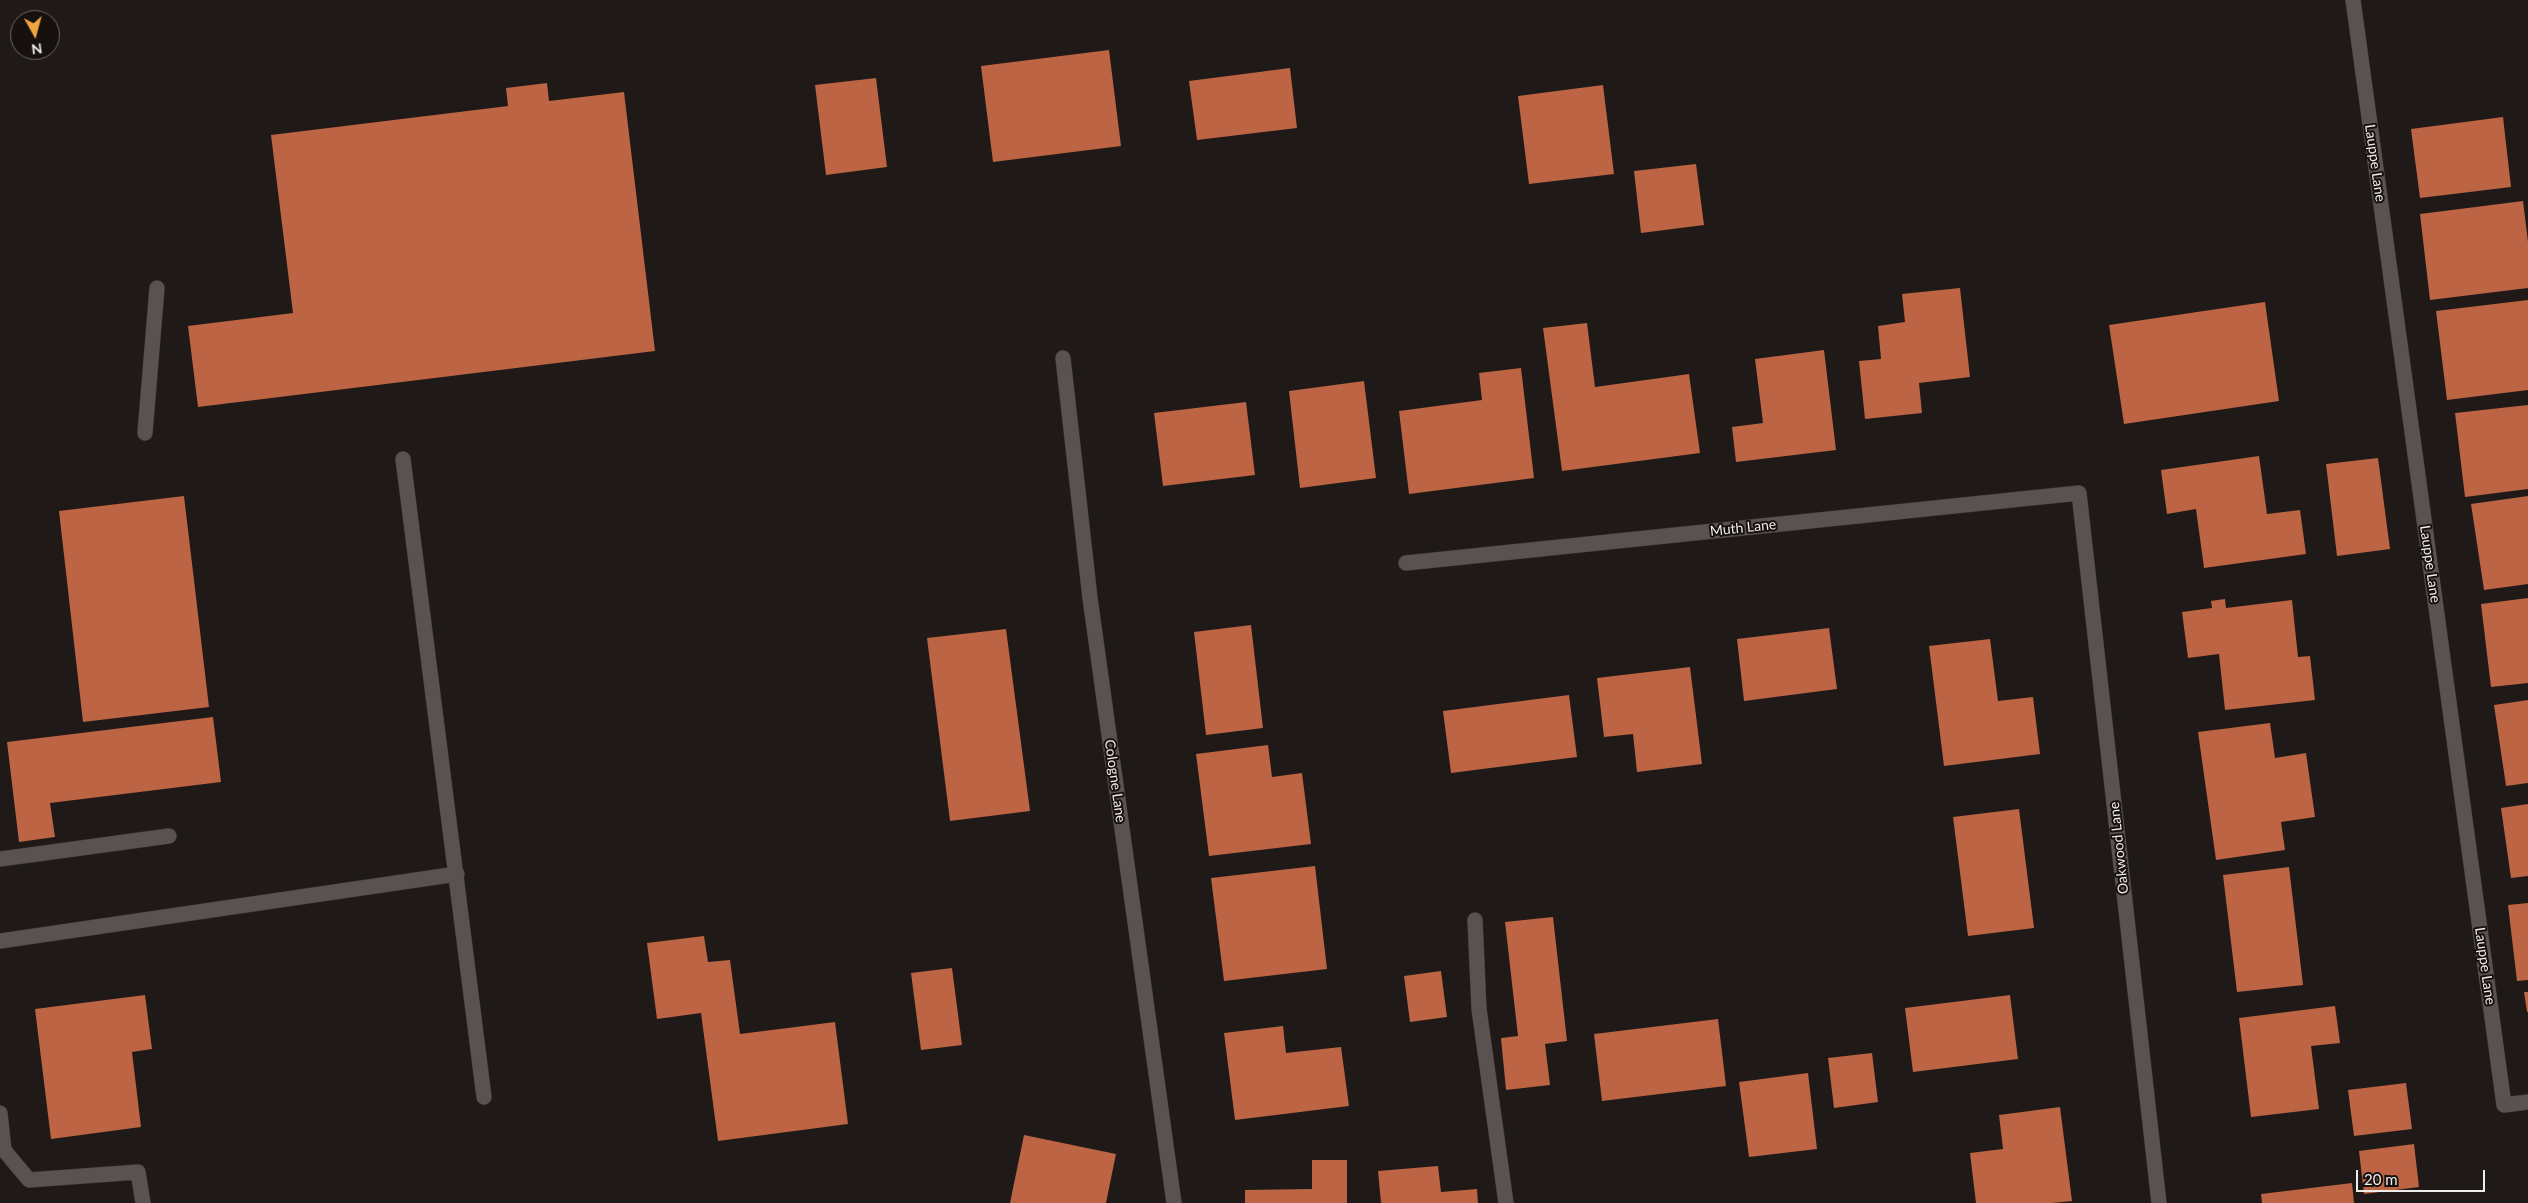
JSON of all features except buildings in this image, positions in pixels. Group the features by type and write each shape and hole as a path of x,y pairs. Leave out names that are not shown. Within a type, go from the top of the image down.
{"street":[{"name":"Lauppe Lane","path":"2352,0 2504,1105 2528,1102"},
{"path":"145,433 156,288"},
{"name":"Cologne Lane","path":"1063,358 1090,598 1174,1203"},
{"path":"403,459 484,1097"},
{"name":"Muth Lane","path":"1406,563 2079,493"},
{"name":"Oakwood Lane","path":"2079,493 2159,1203"},
{"path":"0,859 169,836"},
{"path":"0,941 457,874"},
{"path":"1475,920 1479,1009 1506,1203"},
{"path":"0,1113 4,1150 29,1180 138,1172 143,1203"}]}
